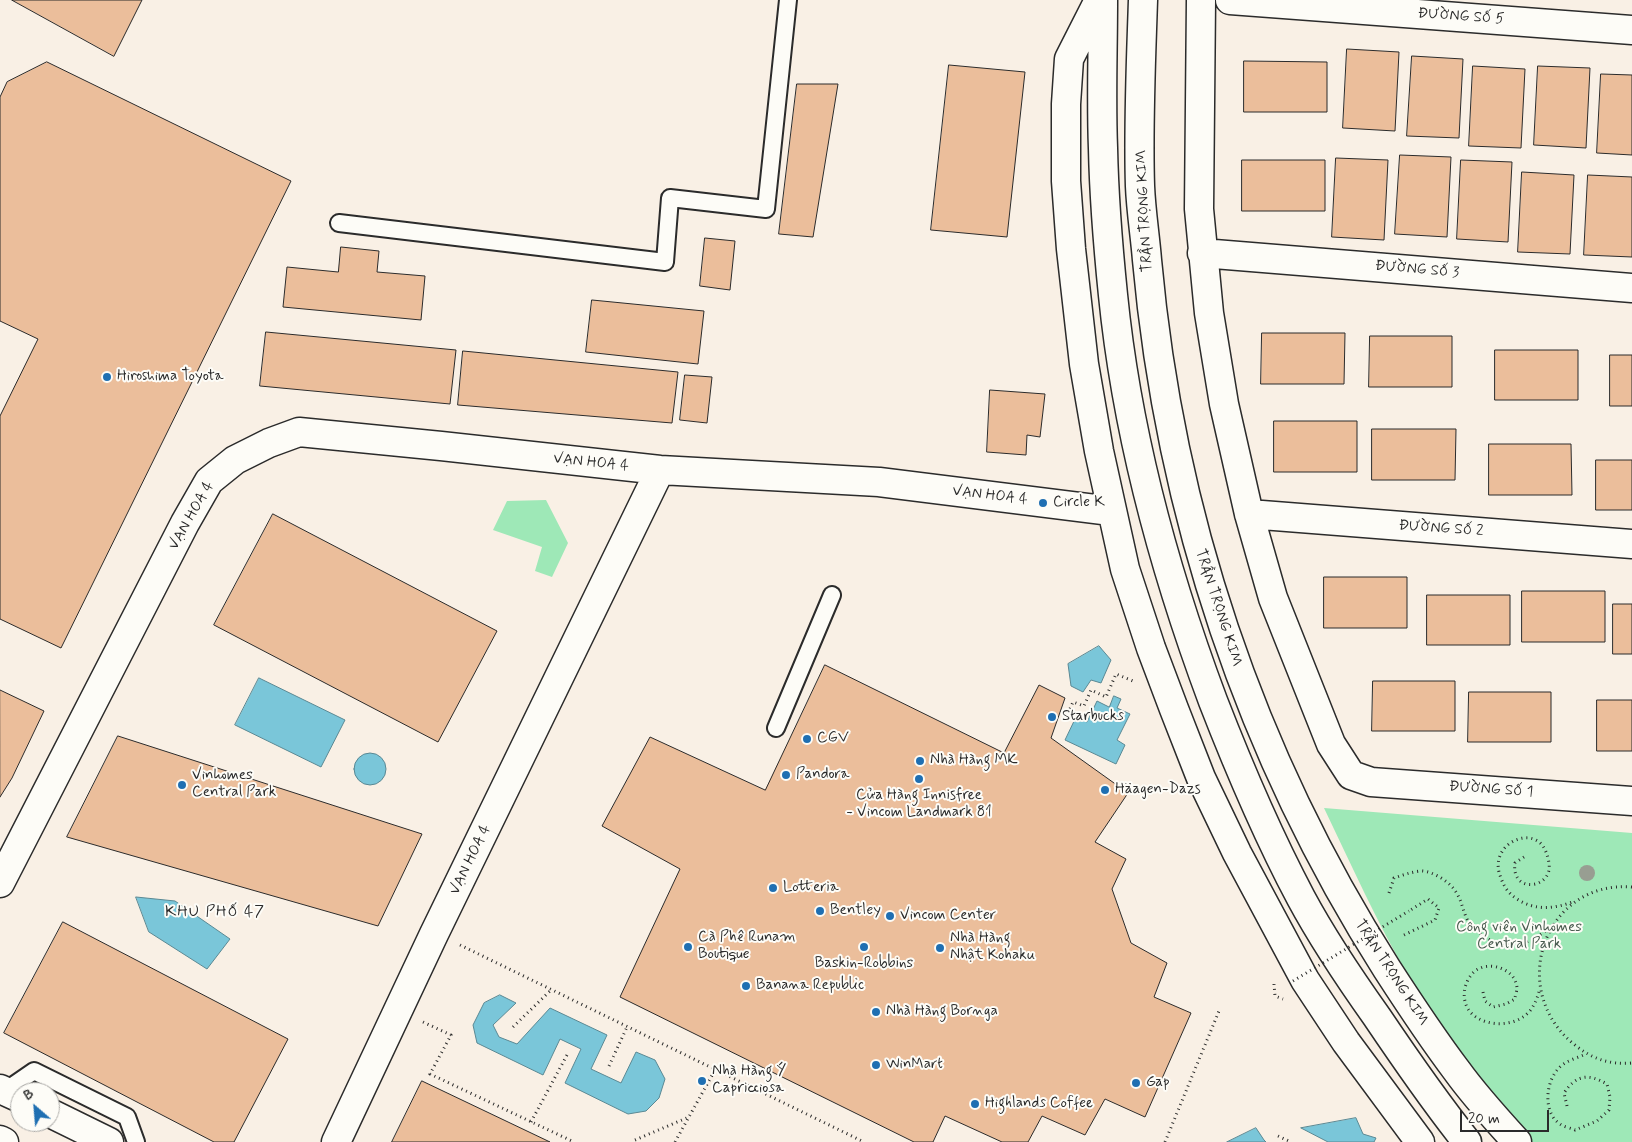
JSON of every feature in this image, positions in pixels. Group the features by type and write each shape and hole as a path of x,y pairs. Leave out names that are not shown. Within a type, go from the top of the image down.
{"street":[{"path":"1099,0 1069,59 1066,104 1066,181 1071,248 1084,364 1098,451 1125,569 1157,665 1201,778 1237,853 1305,980 1346,1042 1420,1142"},
{"path":"1103,0 1103,148 1113,298 1126,387 1141,469 1165,563 1195,652 1233,752 1269,836 1303,901 1357,988 1418,1078 1467,1142"},
{"name":"TRẦN TRỌNG KIM","path":"1143,0 1140,186 1150,298 1162,386 1176,452 1196,543 1222,628 1251,704 1282,776 1312,839 1356,920 1404,995 1457,1072 1517,1142"},
{"path":"1201,0 1199,209 1202,253 1209,313 1224,404 1249,514"},
{"name":"ĐƯỜNG SỐ 5","path":"1230,0 1632,30"},
{"name":"ĐƯỜNG SỐ 3","path":"1202,253 1632,288"},
{"name":"VẠN HOA 4","path":"0,883 185,523 209,481 235,460 269,443 299,432 660,470 879,482 1111,511"},
{"name":"VẠN HOA 4","path":"336,1142 434,934 660,470"},
{"name":"ĐƯỜNG SỐ 2","path":"1249,514 1632,544"},
{"name":"ĐƯỜNG SỐ 1","path":"1249,514 1273,598 1331,744 1351,775 1371,782 1632,801"},
{"path":"60,1118 110,1142"},
{"path":"0,1140 4,1142"}],"lane":[{"path":"339,223 665,262 670,198 766,210 788,0"},
{"path":"776,728 832,594"},
{"path":"8,1093 34,1071 127,1117 136,1142"}],"path":[{"path":"1066,718 1073,702 1084,706 1091,690 1106,696 1116,674 1133,681"},
{"path":"1524,857 1515,863 1514,871 1518,880 1525,884 1536,884 1546,879 1549,870 1545,849 1540,842 1530,838 1516,839 1505,847 1498,860 1498,873 1505,888 1515,898 1528,905 1544,908 1560,907 1608,888 1632,887"},
{"path":"1389,893 1394,878 1407,873 1422,871 1434,875 1447,882 1456,892 1468,921 1479,933 1494,942 1510,946 1525,943 1540,936 1578,900"},
{"path":"1294,981 1428,899 1439,908 1435,920 1404,935"},
{"path":"1556,921 1545,940 1538,972 1540,990 1552,1021 1561,1034 1586,1054 1610,1063 1632,1063"},
{"path":"434,934 864,1142"},
{"path":"1484,992 1485,1001 1493,1007 1506,1004 1514,999 1517,987 1512,975 1504,969 1490,966 1476,970 1465,984 1464,998 1470,1013 1484,1022 1502,1023 1519,1020 1529,1012 1536,1002 1540,990"},
{"path":"513,1027 551,990"},
{"path":"1165,1142 1220,1011"},
{"path":"420,1021 451,1035 430,1074 574,1142"},
{"path":"609,1066 627,1027"},
{"path":"1567,1106 1564,1093 1571,1083 1584,1077 1597,1078 1607,1084 1610,1097 1608,1110 1596,1121 1575,1130 1560,1124 1551,1114 1548,1100 1552,1079 1558,1068 1586,1054"},
{"path":"531,1122 568,1055"},
{"path":"675,1142 715,1070"},
{"path":"635,1140 689,1117"},
{"path":"1278,1136 1291,1142"}],"green space":[{"path":"546,500 568,543 552,577 535,571 542,547 493,530 507,501"},
{"name":"Công viên Vinhomes Central Park","path":"1324,808 1632,833 1632,1142 1531,1142 1466,1062 1422,999 1386,936"}],"water":[{"path":"1099,646 1111,660 1101,683 1091,680 1083,692 1071,686 1068,664"},
{"path":"259,678 345,720 321,767 235,725"},
{"path":"1114,696 1121,699 1117,708 1130,714 1117,740 1125,745 1116,764 1065,740 1076,717 1087,722 1097,701 1109,707"},
{"path":"370,753 381,758 386,769 381,780 370,785 359,780 354,769 359,758"},
{"path":"136,897 175,901 230,939 207,969 149,932"},
{"path":"500,995 516,1003 493,1025 499,1037 517,1044 550,1008 607,1035 591,1069 621,1083 636,1052 655,1060 665,1079 659,1098 646,1111 628,1114 565,1083 581,1049 560,1039 543,1075 477,1043 473,1025 484,1003"},
{"path":"1356,1118 1363,1134 1376,1138 1374,1142 1328,1142 1301,1128"},
{"path":"1256,1128 1266,1142 1227,1142"}],"building":[{"path":"12,0 142,0 114,56"},
{"path":"1347,49 1399,52 1395,131 1343,128"},
{"path":"1412,56 1463,59 1459,138 1407,136"},
{"path":"1244,61 1327,62 1327,112 1244,112"},
{"name":"Hiroshima Toyota","path":"47,62 291,181 61,648 0,619 0,416 38,339 0,321 0,97 7,82"},
{"path":"949,65 1025,72 1007,237 931,230"},
{"path":"1473,66 1525,69 1521,148 1469,146"},
{"path":"1538,66 1590,68 1586,148 1534,145"},
{"path":"1601,74 1632,75 1632,155 1597,153"},
{"path":"797,84 838,84 813,237 779,234"},
{"path":"1400,155 1451,157 1447,237 1395,234"},
{"path":"1336,158 1388,160 1384,240 1332,237"},
{"path":"1242,160 1325,160 1325,211 1242,211"},
{"path":"1461,160 1512,162 1508,242 1457,239"},
{"path":"1522,172 1574,175 1570,254 1518,252"},
{"path":"1588,175 1632,177 1632,257 1584,255"},
{"path":"705,238 735,241 730,290 700,286"},
{"path":"341,247 379,251 377,272 425,276 421,320 283,307 287,267 338,272"},
{"path":"592,300 704,311 698,364 586,352"},
{"path":"266,332 456,350 450,404 260,386"},
{"path":"1262,333 1345,333 1344,384 1261,384"},
{"path":"1370,336 1452,336 1452,387 1369,387"},
{"path":"1495,350 1578,350 1578,400 1495,400"},
{"path":"463,351 678,372 672,423 458,405"},
{"path":"1610,355 1632,355 1632,406 1610,406"},
{"path":"685,375 712,377 707,423 680,420"},
{"path":"990,390 1045,394 1040,437 1027,435 1026,455 987,452"},
{"path":"1274,421 1357,421 1357,472 1274,472"},
{"path":"1372,429 1456,429 1455,480 1372,480"},
{"path":"1489,444 1571,444 1572,495 1489,495"},
{"path":"1596,460 1632,460 1632,510 1596,510"},
{"path":"273,514 497,631 438,742 214,625"},
{"path":"1324,577 1407,577 1407,628 1324,628"},
{"path":"1522,591 1605,591 1605,642 1522,642"},
{"path":"1427,595 1510,595 1510,645 1427,645"},
{"path":"1613,604 1632,604 1632,654 1613,654"},
{"name":"Vincom Center","path":"825,665 1004,753 1039,685 1065,698 1051,738 1128,793 1095,842 1126,859 1112,889 1131,943 1167,963 1154,997 1191,1013 1145,1117 1105,1099 1085,1135 1042,1116 1028,1142 1002,1142 945,1116 933,1142 914,1142 620,997 680,869 602,826 650,737 765,790"},
{"path":"1373,681 1455,681 1455,731 1372,731"},
{"path":"0,690 44,711 12,778 0,797"},
{"path":"1469,692 1551,692 1551,742 1468,742"},
{"path":"1597,700 1632,700 1632,751 1597,751"},
{"name":"Vinhomes Central Park","path":"118,736 422,834 378,926 67,837"},
{"path":"63,922 288,1039 234,1142 214,1142 4,1033"},
{"path":"422,1081 550,1142 392,1142"}],"place":[{"name":"Hiroshima Toyota","path":"107,377"},
{"name":"Circle K","path":"1043,503"},
{"name":"Starbucks","path":"1052,717"},
{"name":"CGV","path":"807,739"},
{"name":"Nhà Hàng MK","path":"920,761"},
{"name":"Pandora","path":"786,775"},
{"name":"Cửa Hàng Innisfree - Vincom Landmark 81","path":"919,779"},
{"name":"Vinhomes Central Park","path":"182,785"},
{"name":"Häagen-Dazs","path":"1105,790"},
{"name":"Lotteria","path":"773,888"},
{"name":"Bentley","path":"820,911"},
{"name":"Vincom Center","path":"890,916"},
{"name":"Cà Phê Runam Boutique","path":"688,947"},
{"name":"Baskin-Robbins","path":"864,947"},
{"name":"Nhà Hàng Nhật Kohaku","path":"940,948"},
{"name":"Banana Republic","path":"746,986"},
{"name":"Nhà Hàng Bornga","path":"876,1012"},
{"name":"WinMart","path":"876,1065"},
{"name":"Nhà Hàng Ý Capricciosa","path":"702,1081"},
{"name":"Gap","path":"1136,1083"},
{"name":"Highlands Coffee","path":"975,1104"}],"district":[{"name":"KHU PHỐ 47","path":"215,913"}]}
